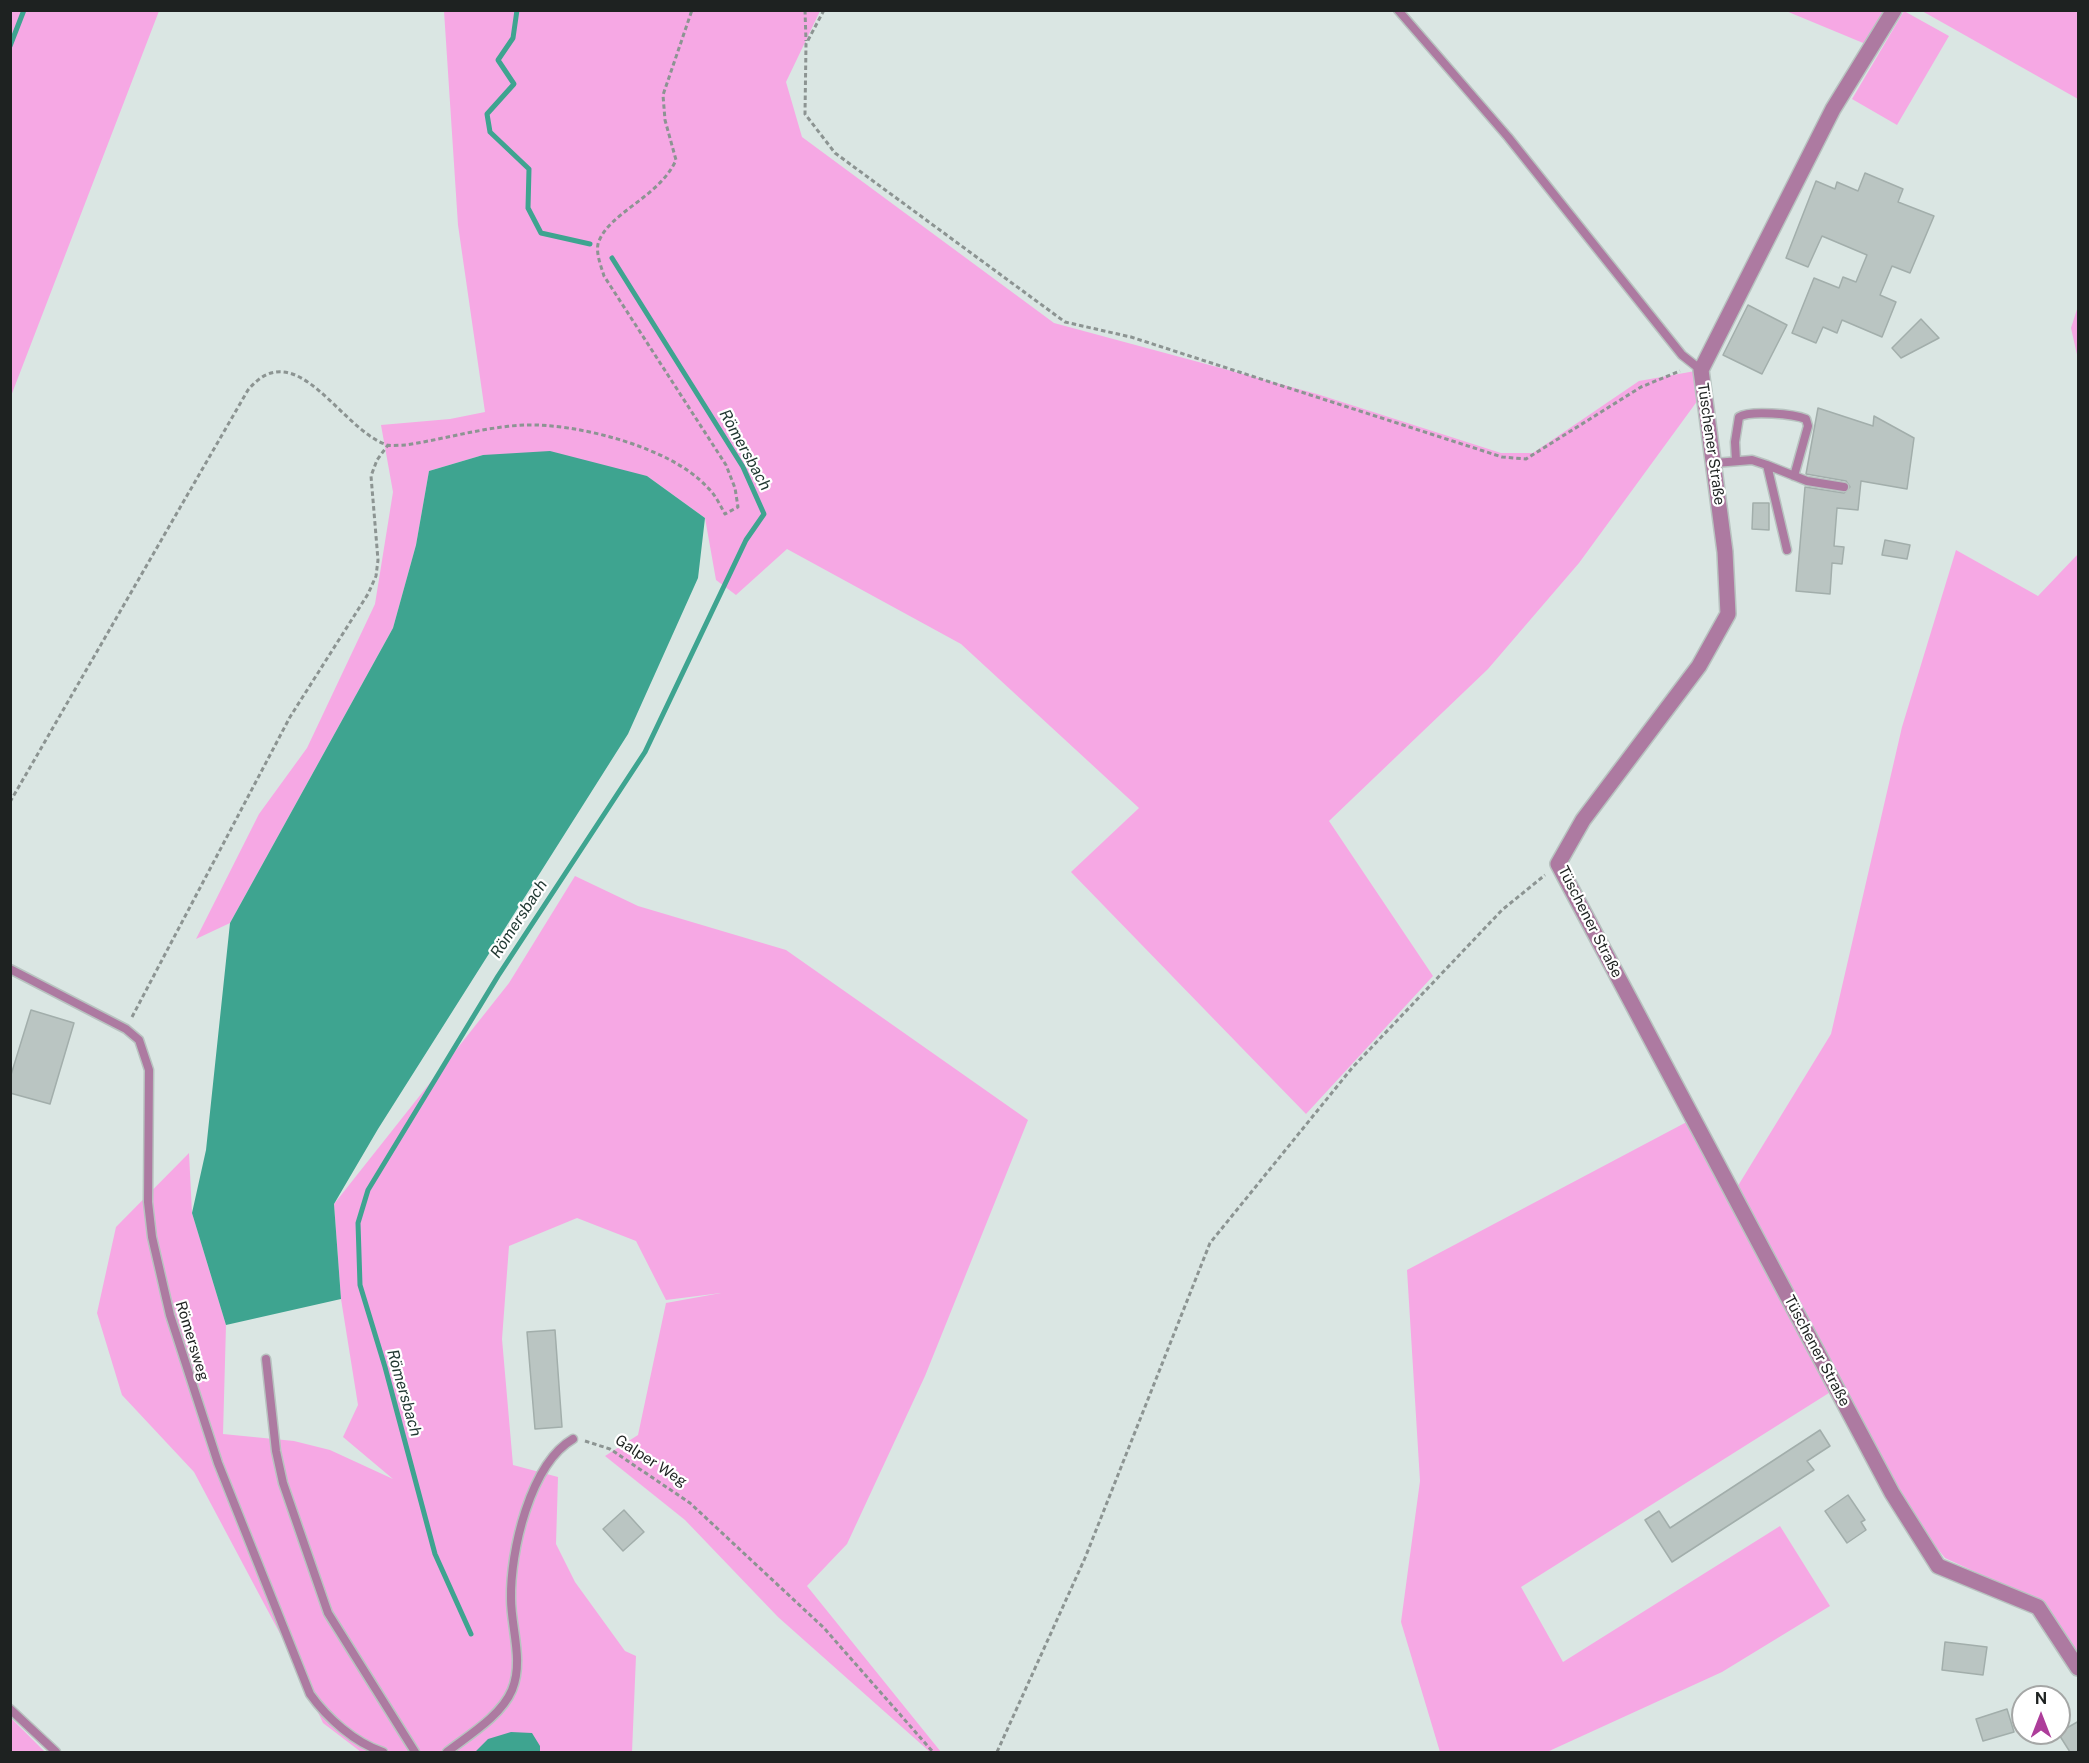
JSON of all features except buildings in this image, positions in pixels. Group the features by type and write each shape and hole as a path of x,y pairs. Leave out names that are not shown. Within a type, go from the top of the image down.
{"street":[{"name":"Tüschener Straße","path":"1894,10 1833,109 1701,370 1725,552 1728,614 1699,666 1583,820 1557,864 1892,1493 1938,1566 2038,1606 2079,1668"}],"lane":[{"path":"1398,10 1508,137 1682,355 1701,370"},
{"path":"1736,461 1735,433 1739,417 1765,414 1800,417 1806,419 1808,426 1794,476"},
{"path":"1715,463 1752,460 1807,481 1844,487"},
{"path":"1767,465 1787,550"},
{"name":"Römersweg","path":"10,969 126,1029 139,1040 149,1070 147,1169 152,1237 170,1316 193,1390 218,1463 310,1694 331,1719 370,1751"},
{"path":"266,1359 276,1451 283,1483 328,1613 415,1752"},
{"path":"447,1752 498,1710 513,1688 516,1661 511,1572 516,1550 541,1475 559,1447 573,1439"},
{"path":"10,1709 56,1752"},
{"path":"370,1751 383,1752"}],"path":[{"path":"10,802 224,430 259,376 273,371 290,370 306,380 366,433 388,445 406,445 521,425 553,425 597,433 675,463 707,486 725,514 738,507 738,499 726,465 604,276 598,245 607,227 660,185 671,172 676,160 675,146 665,120 663,95 692,10"},
{"path":"805,10 807,23 805,114 835,153 1065,322 1131,337 1502,457 1526,459 1641,387 1679,371 1701,370"},
{"path":"806,44 824,10"},
{"path":"126,1029 290,717 368,594 376,576 378,560 371,476 377,460 388,445"},
{"path":"997,1752 1085,1558 1210,1242 1352,1068 1502,910 1557,864"},
{"name":"Galper Weg","path":"573,1439 610,1449 690,1503 824,1628 933,1752"}],"shaded area":[{"path":"10,11 159,11 11,396"},
{"path":"444,11 820,11 786,82 802,137 1054,323 1317,394 1501,453 1533,453 1639,381 1701,370 1698,400 1579,563 1488,669 1329,821 1433,976 1306,1114 1071,872 1139,808 961,644 787,549 736,595 716,580 705,518 647,476 483,455 429,471 416,545 393,628 230,923 196,939 259,814 307,748 375,604 393,492 381,425 450,419 485,412 458,225"},
{"path":"1786,11 1891,11 1868,45"},
{"path":"1904,11 1949,36 1897,125 1852,99"},
{"path":"1922,11 2078,11 2078,99"},
{"path":"2078,306 2078,359 2071,328"},
{"path":"550,451 647,476 705,518 698,578 628,734 378,1129 334,1204 341,1299 226,1325 192,1213 206,1150 230,923 393,628 416,545 429,471 483,455"},
{"path":"1956,550 2038,596 2078,554 2078,1656 2043,1603 1945,1558 1915,1521 1840,1386 1521,1587 1563,1662 1780,1526 1830,1606 1722,1672 1547,1752 1440,1752 1401,1622 1420,1481 1407,1270 1698,1116 1736,1189 1831,1034 1902,727"},
{"path":"575,876 638,906 786,950 1028,1120 925,1376 847,1544 807,1586 941,1752 930,1752 778,1617 685,1520 605,1456 638,1435 666,1303 721,1293 666,1300 636,1241 577,1218 509,1246 502,1339 513,1465 558,1477 556,1544 575,1582 625,1651 636,1656 632,1752 361,1752 323,1723 285,1643 194,1472 122,1395 97,1313 116,1227 189,1153 192,1213 226,1325 223,1434 294,1441 330,1450 393,1479 343,1437 358,1405 341,1299 334,1204 509,983"},
{"path":"11,1718 45,1752 11,1752"},
{"path":"511,1732 532,1733 540,1746 540,1752 475,1752 488,1739"}],"waterway":[{"path":"10,46 24,10"},
{"path":"517,10 513,38 498,60 514,84 487,114 490,132 529,169 528,208 541,233 590,244"},
{"name":"Römersbach","path":"471,1634 435,1554 385,1367 360,1285 358,1223 368,1190 498,976 645,752 746,540 764,514 743,467 612,258"}]}
